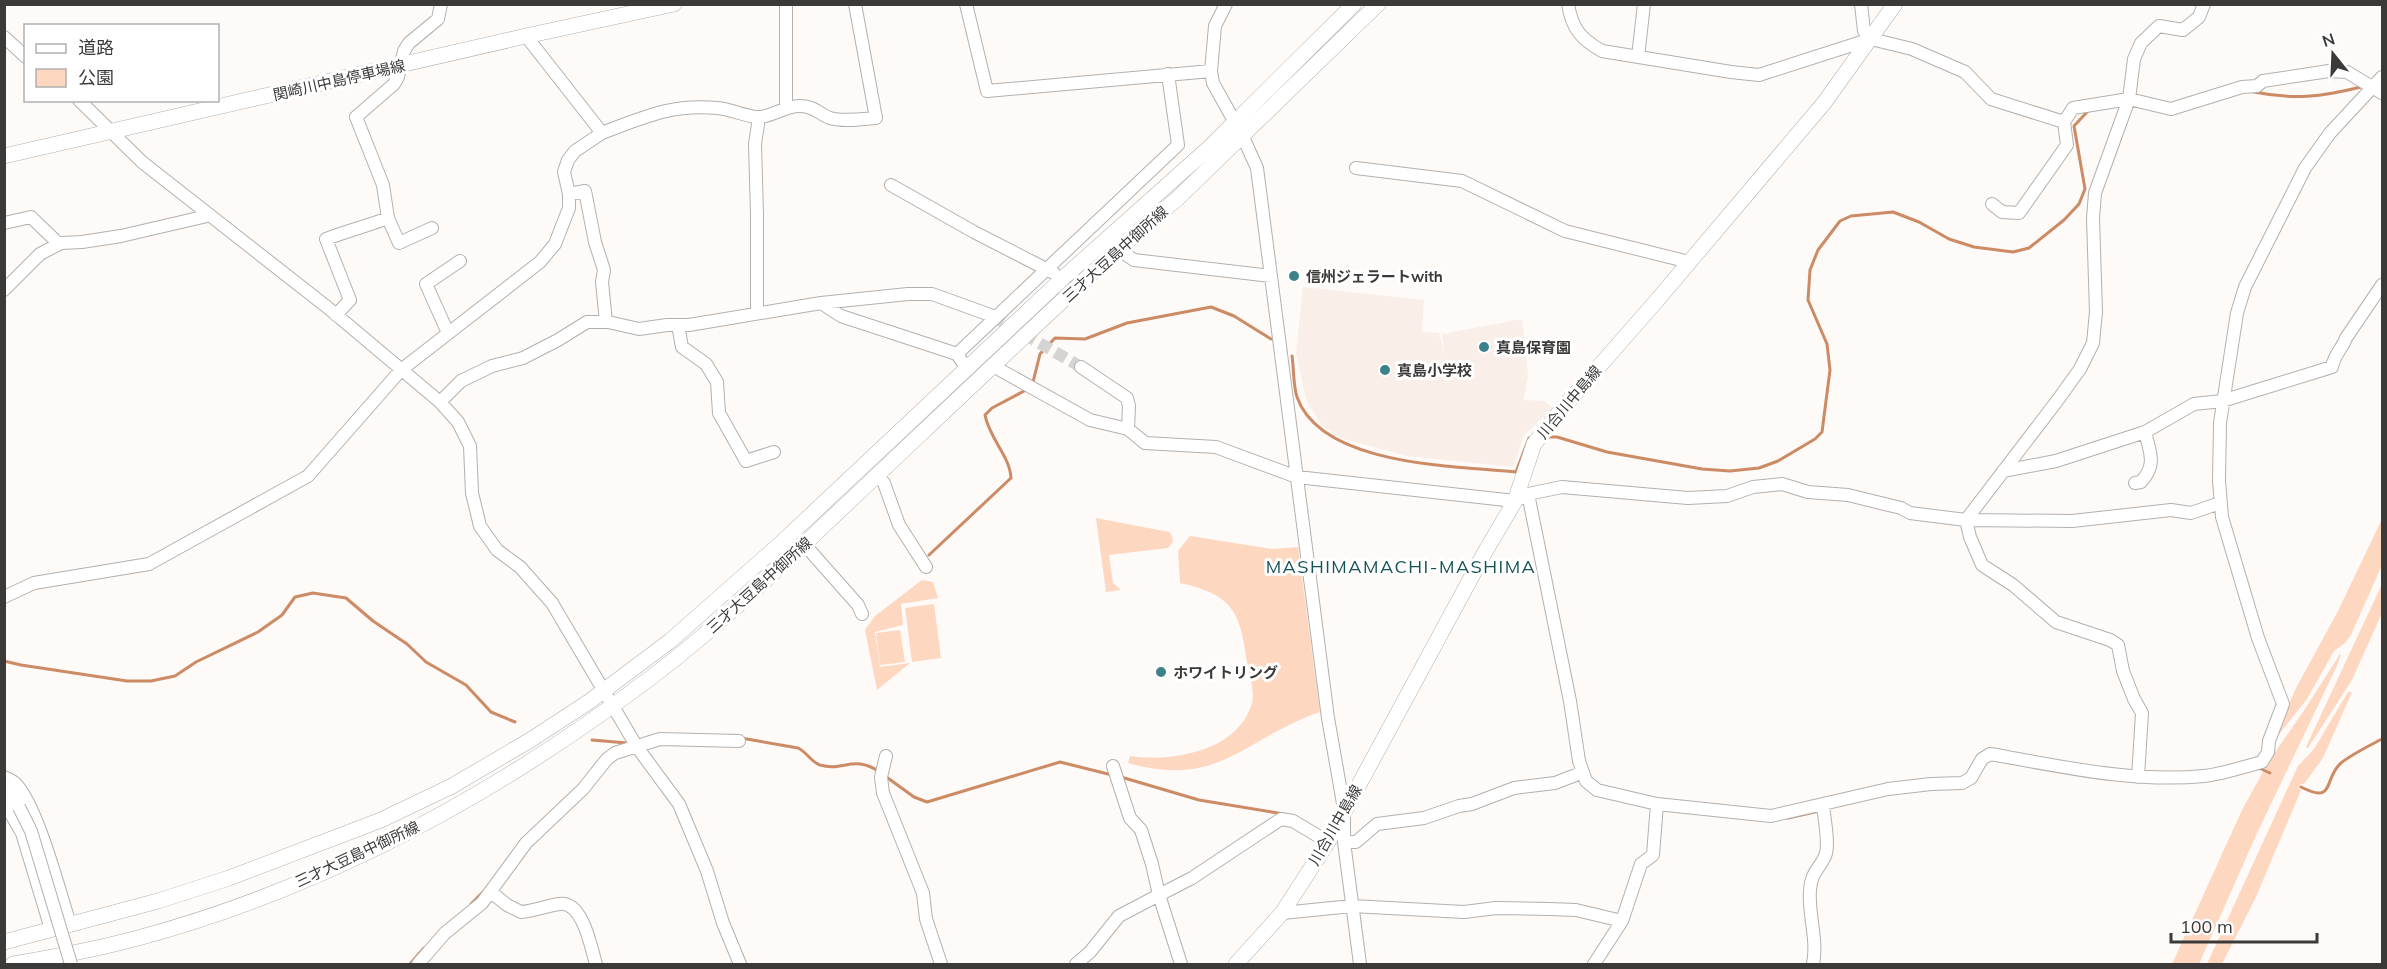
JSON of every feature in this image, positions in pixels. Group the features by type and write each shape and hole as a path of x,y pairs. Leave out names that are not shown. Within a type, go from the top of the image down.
{"main road":[{"name":"関崎川中島停車場線","path":"4,156 674,4"},
{"name":"三才大豆島中御所線","path":"4,942 159,901 229,878 381,820 452,786 542,732 604,690 670,641 780,544 1062,279 1235,122 1354,4"},
{"name":"三才大豆島中御所線","path":"13,964 78,960 276,891 411,831 543,754 599,715 655,674 729,614 1118,249 1178,199 1378,4"},
{"name":"川合川中島線","path":"1236,964 1282,913 1328,842 1485,552 1522,497 1534,444 1560,410 1824,103 1895,4"}],"street":[{"path":"432,228 399,243 388,218 383,185 356,117 394,84 404,51 409,43 438,19 441,4"},
{"path":"786,4 786,106"},
{"path":"4,597 34,583 149,564 308,476 400,370 540,262 555,244 568,208 569,194 564,172 568,160 575,152 602,133 648,115 679,107 721,108 759,118 786,106 803,105 822,112 828,117 858,120 876,118 855,4"},
{"path":"966,4 987,91 1211,71"},
{"path":"1226,4 1215,26 1211,71 1213,83 1243,137 1257,168 1328,718 1344,809 1344,842 1360,964"},
{"path":"1568,4 1570,22 1587,42 1602,51 1759,75 1871,39 1912,48 1965,72 1991,99 2064,122"},
{"path":"1638,57 1644,4"},
{"path":"1861,4 1864,31 1871,39"},
{"path":"1966,520 2029,440 2080,369 2093,343 2096,312 2093,219 2095,193 2129,99 2133,59 2141,43 2159,26 2183,30 2199,18 2204,4"},
{"path":"526,36 602,133"},
{"path":"4,37 24,55"},
{"path":"1997,212 2019,213 2067,145 2064,122 2073,108 2129,99 2171,109 2242,87 2257,86 2263,81 2329,71 2347,72 2377,90"},
{"path":"957,354 1178,145 1168,74"},
{"path":"1522,497 1570,701 1581,773 1586,781 1597,790 1657,804 1771,816 1823,805 1849,796 1888,789 1962,783 1971,778 1982,759 1990,754 2087,771 2138,777 2205,776 2262,762 2268,752 2269,741 2283,704 2258,638 2222,517 2220,503 2220,423 2237,313 2245,287 2305,168 2330,133 2377,90 2382,77"},
{"path":"81,102 142,162 207,216 336,315 440,402 458,422 470,446 472,493 480,526 497,550 520,567 552,603 638,747 679,804 707,871 723,923 740,964"},
{"path":"757,313 758,214 755,144 759,118"},
{"path":"1356,168 1462,181 1565,231 1689,262"},
{"path":"891,185 974,232 1049,269 1062,279"},
{"path":"569,194 585,191 595,242 604,270 602,282 606,322"},
{"path":"4,290 40,254 59,244 121,237 207,216"},
{"path":"4,224 31,217 59,244"},
{"path":"336,315 350,300 326,239 388,218"},
{"path":"1118,249 1134,260 1271,276"},
{"path":"448,333 426,284 460,261"},
{"path":"2003,471 2056,461 2145,432 2194,404 2223,400 2332,367 2334,357 2382,285"},
{"path":"440,402 461,381 492,366 523,358 586,322 606,322 639,329 689,326 821,303 878,296 932,294 993,316"},
{"path":"821,303 841,316 957,354 967,369"},
{"path":"678,325 682,347 706,364 717,382 719,413 746,460 774,452"},
{"path":"993,366 1090,420 1128,429 1145,443 1216,447 1297,477 1522,497 1562,487 1689,498 1727,496 1753,486 1782,484 1808,492 1848,495 1901,508 1910,513 1966,520 2103,519 2170,510 2191,513 2220,503"},
{"path":"1081,367 1127,398 1128,429"},
{"path":"2135,483 2141,482 2151,470 2151,458 2145,432"},
{"path":"877,475 884,483 898,525 926,567"},
{"path":"1966,520 1970,537 1982,565 2013,585 2056,622 2110,640 2118,645 2123,671 2142,713 2138,777"},
{"path":"804,544 858,605 862,614"},
{"path":"418,964 445,933 482,903 526,843 560,812 615,753 660,738 740,741"},
{"path":"886,756 882,773 883,793 923,893 926,920 941,964"},
{"path":"1115,771 1130,818 1141,830 1181,964"},
{"path":"1344,842 1356,842 1377,824 1424,818 1472,804 1514,788 1555,783 1581,773"},
{"path":"4,779 15,782 36,822 70,924"},
{"path":"4,779 31,831 78,960"},
{"path":"4,802 22,833 51,928"},
{"path":"1594,964 1622,921 1641,864 1653,855 1657,804"},
{"path":"1813,964 1814,934 1809,908 1810,887 1811,876 1827,854 1823,805"},
{"path":"1076,964 1090,952 1119,916 1201,872 1281,819 1293,820 1328,842"},
{"path":"491,891 507,905 521,912 562,903 571,906 582,919 596,964"},
{"path":"1282,913 1353,906 1464,912 1496,908 1576,910 1622,921"}],"shaded area":[{"name":"真島小学校","path":"1303,287 1424,300 1422,332 1439,333 1444,354 1442,334 1522,319 1528,376 1524,400 1544,401 1553,408 1524,435 1513,467 1407,456 1340,438 1321,425 1306,399 1296,353"}],"green space":[{"path":"1096,518 1169,532 1173,542 1168,548 1109,555 1113,583 1121,590 1106,592"},
{"path":"2382,519 2382,565 2351,635 2334,651 2307,699 2272,743 2296,688 2338,611"},
{"path":"1190,536 1272,549 1298,547 1320,712 1230,757 1209,765 1186,770 1160,769 1128,763 1130,756 1183,755 1218,743 1233,733 1244,720 1252,703 1253,694 1241,630 1231,608 1212,593 1180,583 1178,551"},
{"path":"922,580 933,582 938,598 901,604 903,625 875,632 880,667 910,663 877,690 865,630 875,616"},
{"path":"2382,584 2382,613 2352,680 2308,748 2306,747"},
{"path":"934,604 941,658 912,662 905,608"},
{"path":"900,630 905,662 880,665 876,633"},
{"path":"2340,654 2335,670 2258,831 2199,964 2172,964 2242,810 2269,761"},
{"path":"2348,692 2352,692 2323,758 2304,784 2298,788 2301,790 2256,897 2222,964 2207,964 2298,766 2314,749"}],"waterway":[{"path":"2254,92 2282,96 2308,96 2361,87"},
{"path":"1548,437 1557,437 1607,452 1702,469 1730,471 1759,468 1778,461 1815,439 1822,432 1830,370 1827,344 1808,300 1810,270 1818,250 1840,221 1851,216 1893,212 1919,222 1949,239 1974,247 2013,252 2029,248 2064,220 2079,204 2085,189 2074,126 2089,110"},
{"path":"1033,382 1040,354 1055,338 1085,339 1127,323 1211,307 1234,316 1271,339"},
{"path":"1292,356 1297,397 1311,420 1333,437 1361,449 1426,464 1516,472 1529,438"},
{"path":"929,555 1011,478 1007,462 985,415 992,408 1026,390"},
{"path":"4,661 127,681 151,681 175,676 196,662 258,632 282,615 295,597 313,593 346,598 373,621 407,644 426,662 466,685 491,712 515,722"},
{"path":"741,738 798,748 814,762 828,767 863,764 880,772"},
{"path":"2301,787 2312,792 2324,791 2341,763 2382,739"},
{"path":"592,740 627,743"},
{"path":"885,776 914,797 927,802 1060,762 1112,775"},
{"path":"2259,768 2270,773"},
{"path":"1121,777 1199,800 1284,814"},
{"path":"1788,818 1819,811"},
{"path":"471,904 483,892"},
{"path":"410,964 424,948"}],"tunnel":[{"path":"993,316 1081,367"}],"place":[{"name":"信州ジェラートwith","path":"1294,276"},
{"name":"真島保育園","path":"1484,347"},
{"name":"真島小学校","path":"1385,370"},
{"name":"ホワイトリング","path":"1161,672"}],"district":[{"name":"MASHIMAMACHI-MASHIMA","path":"1401,566"}]}
